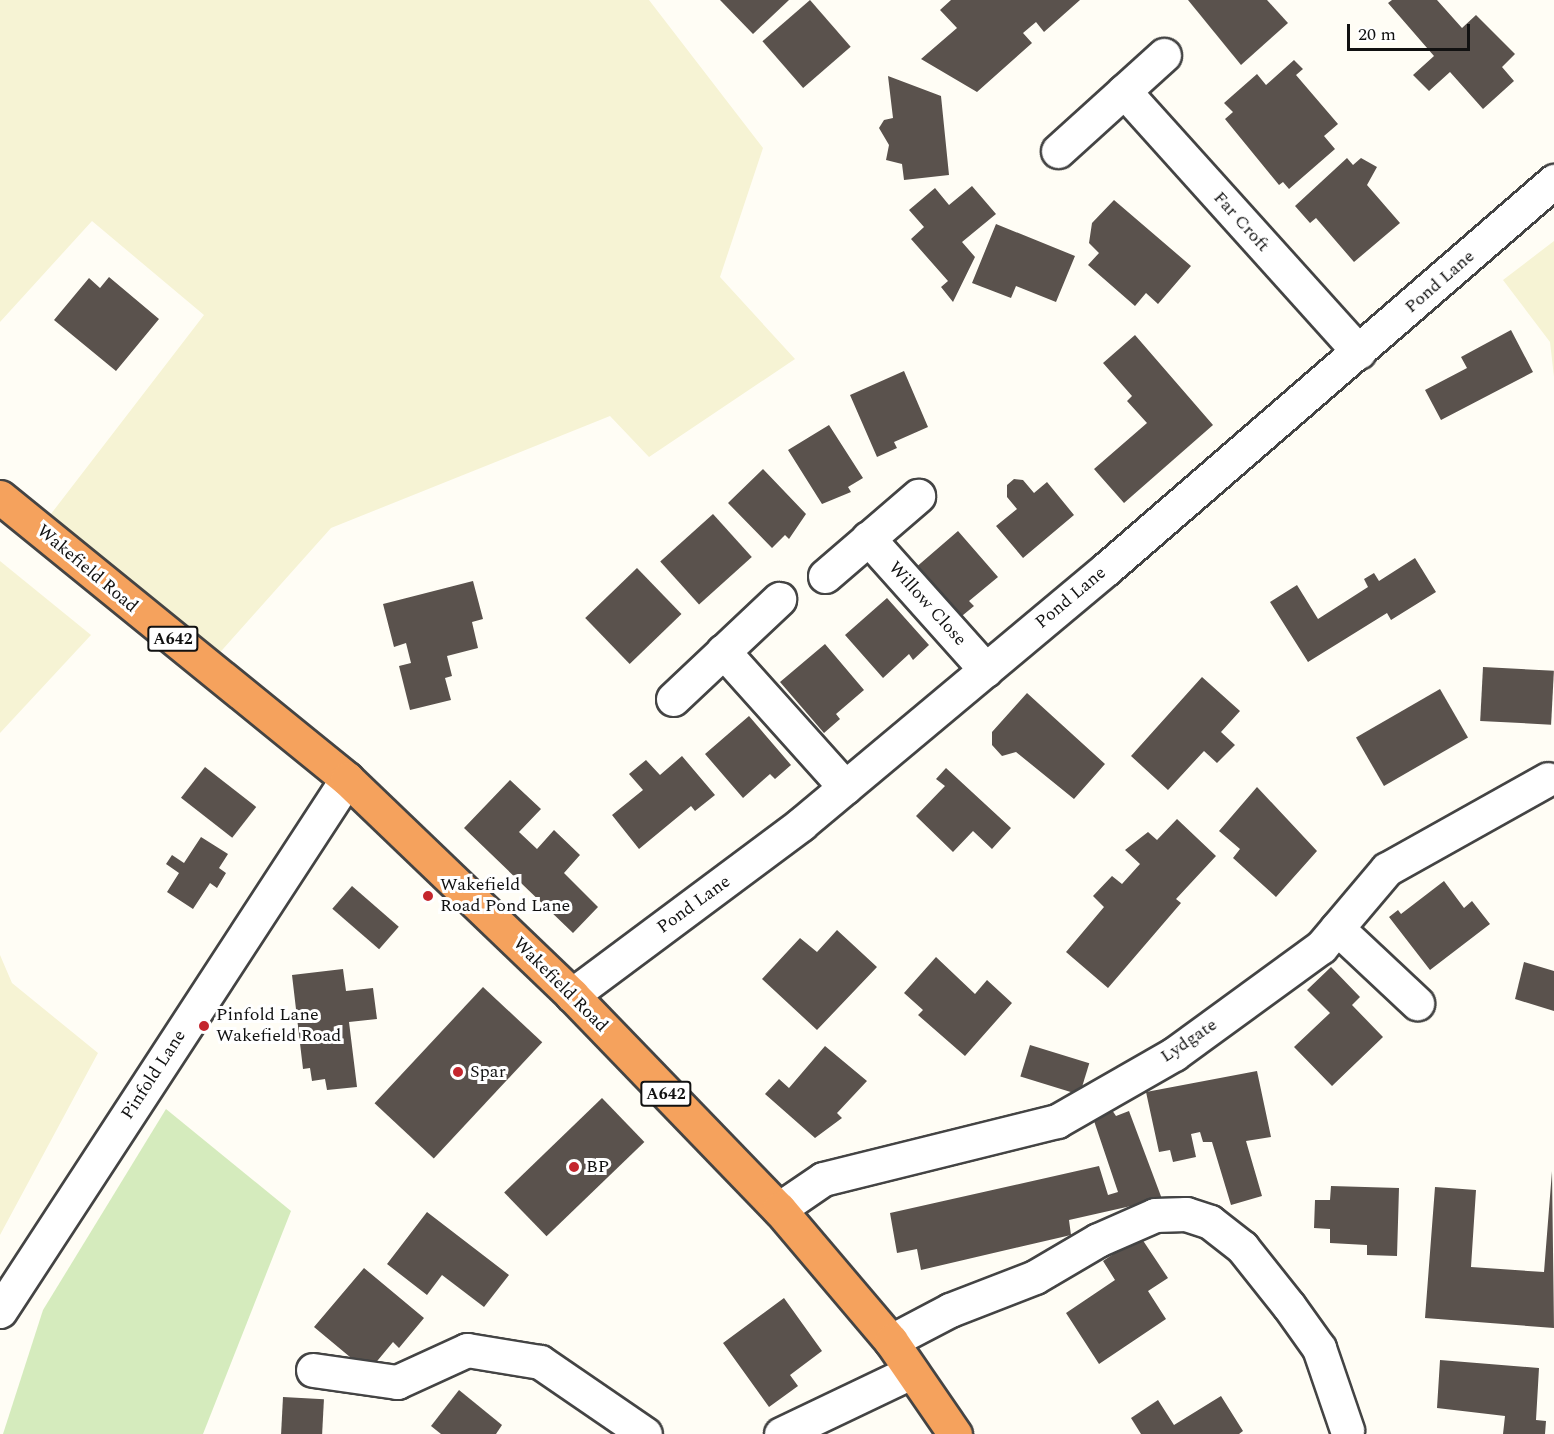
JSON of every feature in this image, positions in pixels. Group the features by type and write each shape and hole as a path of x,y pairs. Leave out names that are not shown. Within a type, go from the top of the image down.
{"highway":[{"name":"Wakefield Road","path":"0,496 347,779 572,995 779,1209 891,1341 955,1434"}],"street":[{"path":"1058,151 1164,55"},
{"name":"Far Croft","path":"1124,91 1359,352"},
{"name":"Pond Lane","path":"572,995 760,856 845,788 1359,352 1554,181"},
{"path":"825,576 918,496"},
{"name":"Willow Close","path":"868,538 986,670"},
{"path":"673,699 779,599"},
{"path":"723,651 845,788"},
{"name":"Pinfold Lane","path":"0,1311 347,779"},
{"name":"Lydgate","path":"779,1209 823,1179 1057,1120 1174,1054 1322,947 1387,869 1548,779"},
{"path":"1337,928 1417,1003"},
{"path":"891,1341 950,1310 1035,1276 1107,1236 1155,1215 1186,1214 1210,1222 1242,1247 1289,1306 1318,1348 1347,1431"},
{"path":"313,1370 397,1382 466,1350 540,1362 645,1434"},
{"path":"781,1434 911,1372"}],"shaded area":[{"path":"0,0 649,0 763,148 720,277 795,359 649,457 610,416 331,528 207,667 44,523 204,315 92,221 0,322"},
{"path":"1554,241 1554,377 1550,342 1503,280"},
{"path":"0,561 91,635 0,733"},
{"path":"0,955 12,983 98,1053 0,1235"}],"green space":[{"path":"166,1109 291,1211 203,1434 3,1434 43,1310"}],"building":[{"path":"720,0 789,0 753,34"},
{"path":"810,0 851,47 803,88 762,41"},
{"path":"951,0 1080,0 1044,32 1036,22 1023,33 1032,43 977,92 921,59 957,28 940,10"},
{"path":"1188,0 1267,0 1288,23 1241,65"},
{"path":"1392,0 1437,0 1462,28 1476,15 1515,54 1502,67 1514,81 1483,109 1450,72 1429,91 1413,75 1434,56 1388,3"},
{"path":"1294,60 1303,69 1296,75 1338,124 1324,136 1335,149 1289,189 1283,182 1279,185 1225,119 1233,112 1224,103 1257,74 1266,85"},
{"path":"888,76 941,96 949,175 904,180 902,164 886,160 889,145 879,128 884,120 893,118"},
{"path":"1347,158 1353,165 1361,158 1377,167 1367,185 1400,223 1354,262 1316,218 1310,223 1295,206"},
{"path":"972,186 996,214 962,242 975,257 953,302 941,287 948,281 911,239 924,227 909,210 935,188 949,205"},
{"path":"1114,200 1191,266 1158,304 1146,293 1135,306 1088,265 1099,253 1089,243 1092,223"},
{"path":"996,224 1075,256 1056,302 1016,286 1011,298 972,283"},
{"path":"109,277 159,319 116,371 54,320 89,278 100,288"},
{"path":"1511,330 1533,372 1441,420 1425,390 1467,368 1461,357"},
{"path":"1135,335 1213,425 1124,503 1094,469 1147,423 1127,401 1132,396 1103,363"},
{"path":"904,371 928,427 894,442 897,448 877,457 850,395"},
{"path":"829,425 863,478 848,487 851,492 822,504 788,450"},
{"path":"763,469 806,514 789,539 785,535 772,548 728,503"},
{"path":"1014,479 1023,480 1034,493 1047,482 1074,515 1023,558 996,526 1017,509 1007,497 1007,485"},
{"path":"713,514 752,557 699,605 660,562"},
{"path":"958,531 998,577 969,601 974,606 957,620 914,569"},
{"path":"1415,558 1436,592 1391,620 1387,613 1308,662 1270,602 1297,585 1318,619 1368,587 1364,579 1374,573 1379,581"},
{"path":"637,568 681,614 630,664 585,618"},
{"path":"473,581 483,619 472,622 478,648 447,656 452,676 445,678 451,700 410,710 399,666 411,663 406,643 394,647 383,604"},
{"path":"887,598 929,645 913,660 909,654 883,678 845,635"},
{"path":"825,644 864,690 836,714 840,719 824,733 780,682"},
{"path":"1483,667 1554,671 1551,725 1480,721"},
{"path":"1202,677 1240,711 1221,732 1235,745 1217,763 1204,751 1168,790 1131,756"},
{"path":"1440,689 1468,737 1384,786 1356,738"},
{"path":"1027,693 1105,764 1074,799 1016,752 1002,756 992,745 992,732"},
{"path":"749,716 791,765 775,779 770,774 743,798 705,754"},
{"path":"682,756 715,795 695,811 691,806 639,849 612,815 643,790 629,774 646,760 660,775"},
{"path":"205,767 256,807 232,838 181,798"},
{"path":"946,768 1011,828 992,849 973,831 953,852 916,816 945,786 936,779"},
{"path":"510,780 541,809 519,832 537,849 554,830 580,855 564,873 598,907 573,933 464,828"},
{"path":"1257,787 1317,851 1276,897 1233,858 1240,849 1219,831"},
{"path":"1177,819 1216,856 1176,899 1181,903 1108,988 1066,952 1104,907 1093,896 1112,876 1122,884 1140,864 1125,850 1148,832 1157,840"},
{"path":"201,837 228,854 219,868 226,873 217,888 210,883 193,909 167,892 179,873 166,864 172,855 184,863"},
{"path":"1444,881 1464,908 1472,901 1490,924 1430,970 1389,917 1398,910 1401,914"},
{"path":"352,886 399,927 379,949 332,909"},
{"path":"837,930 877,967 817,1030 762,979 800,938 817,952"},
{"path":"936,957 975,994 987,980 1012,1003 965,1056 918,1015 923,1010 904,993"},
{"path":"1524,962 1554,971 1554,1011 1515,999"},
{"path":"1331,967 1360,997 1352,1005 1383,1037 1332,1086 1294,1047 1330,1013 1307,990"},
{"path":"343,969 346,991 373,988 377,1019 349,1022 357,1087 327,1090 325,1079 312,1081 310,1068 303,1069 292,975"},
{"name":"Spar","path":"483,987 542,1042 434,1159 375,1103"},
{"path":"1030,1045 1089,1063 1080,1095 1020,1077"},
{"path":"825,1046 867,1081 837,1113 842,1118 815,1138 765,1094 779,1079 789,1088"},
{"path":"1257,1071 1271,1137 1246,1141 1262,1196 1231,1205 1212,1142 1203,1142 1200,1132 1191,1134 1196,1157 1173,1162 1170,1150 1159,1152 1146,1092"},
{"name":"BP","path":"602,1098 644,1142 547,1236 504,1192"},
{"path":"1110,1107 1116,1116 1129,1111 1162,1199 1069,1220 1071,1235 921,1270 917,1249 897,1253 890,1213 1099,1166 1108,1195 1118,1192 1092,1115"},
{"path":"1552,1171 1554,1328 1425,1318 1435,1187 1476,1190 1471,1267 1544,1272"},
{"path":"1331,1186 1399,1188 1397,1256 1367,1255 1367,1245 1330,1243 1330,1229 1314,1228 1315,1200 1330,1200"},
{"path":"427,1212 509,1275 484,1307 442,1275 427,1295 387,1264"},
{"path":"1140,1236 1168,1278 1148,1291 1166,1319 1099,1364 1066,1313 1115,1280 1103,1261"},
{"path":"364,1268 424,1318 399,1348 393,1342 368,1372 314,1327"},
{"path":"784,1298 822,1351 790,1375 798,1386 769,1407 723,1343"},
{"path":"1440,1360 1539,1368 1536,1420 1546,1421 1545,1434 1503,1434 1505,1416 1437,1408"},
{"path":"459,1390 502,1425 496,1434 441,1434 431,1426"},
{"path":"1221,1396 1243,1431 1239,1434 1141,1434 1131,1418 1158,1400 1174,1425"},
{"path":"283,1397 324,1399 322,1434 281,1434"}],"place":[{"name":"Wakefield Road Pond Lane","path":"428,896"},
{"name":"Pinfold Lane Wakefield Road","path":"204,1026"},
{"name":"Spar","path":"458,1072"},
{"name":"BP","path":"574,1167"}]}
